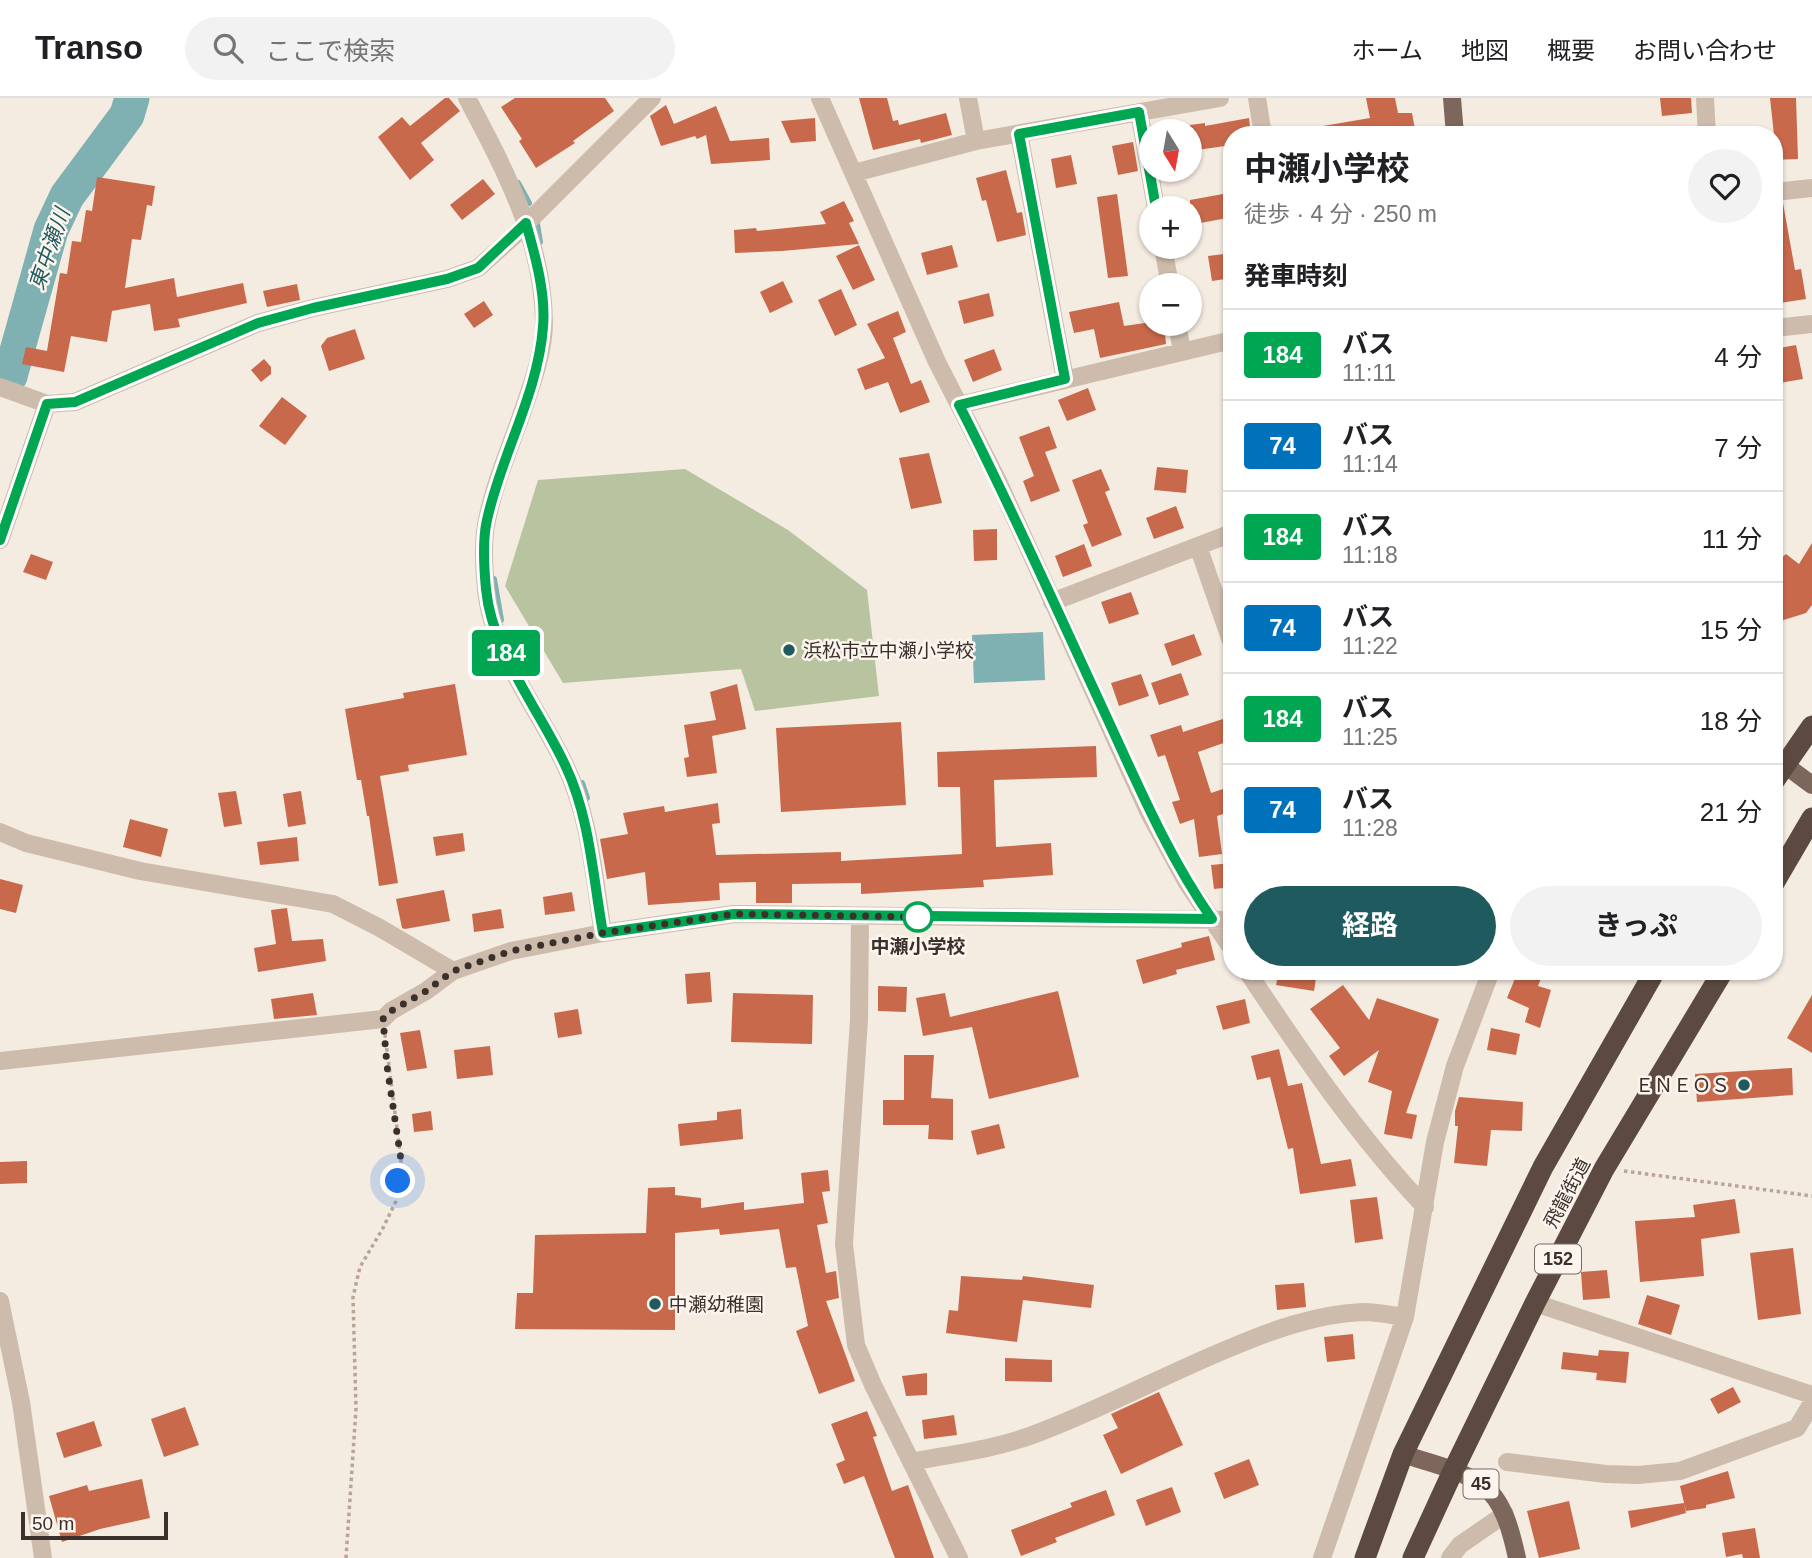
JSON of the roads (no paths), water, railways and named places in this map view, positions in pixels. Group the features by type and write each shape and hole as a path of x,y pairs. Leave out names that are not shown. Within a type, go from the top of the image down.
{"highway":[{"path":"1783,760 1812,726"},
{"path":"1783,868 1812,818"},
{"name":"飛龍街道","path":"1364,1558 1402,1454 1542,1167 1650,980"},
{"name":"飛龍街道","path":"1413,1558 1535,1303 1604,1168 1718,980"}],"main road":[{"path":"1452,98 1454,126"},
{"path":"1783,769 1812,785"},
{"name":"45","path":"1402,1454 1453,1471 1485,1486 1505,1514 1517,1558"}],"street":[{"path":"467,98 507,174 526,223 541,285 544,323 531,382 486,522 486,591 503,647 566,767 583,813 603,933"},
{"path":"0,387 47,404 75,402 258,323 313,308 447,279 478,268 652,98"},
{"path":"820,98 937,362 997,479 1149,813 1187,883 1223,936"},
{"path":"968,98 976,141"},
{"path":"853,173 976,141 1220,98"},
{"path":"1257,98 1262,126"},
{"path":"1704,98 1706,126"},
{"path":"1139,112 1154,196"},
{"path":"1019,134 1065,379"},
{"path":"1783,191 1812,188"},
{"path":"1783,327 1812,324"},
{"path":"1179,336 1182,351"},
{"path":"959,405 1223,342"},
{"path":"0,540 47,404"},
{"path":"1052,602 1223,536"},
{"path":"1198,546 1223,618"},
{"path":"0,832 26,843 140,870 333,904 453,971"},
{"path":"0,1061 383,1019 453,971 511,951 603,933 734,914 1223,920"},
{"path":"860,916 859,1020 844,1244 856,1345 959,1558"},
{"path":"1253,980 1337,1103 1385,1164 1425,1207"},
{"path":"1322,1558 1405,1317 1435,1142 1455,1066 1488,980"},
{"path":"0,1301 21,1402 43,1558"},
{"path":"1535,1303 1812,1395"},
{"path":"911,1462 1002,1445 1034,1434 1276,1328 1335,1315 1364,1312 1405,1317"},
{"path":"1507,1462 1606,1474 1638,1475 1680,1471 1797,1428 1812,1403"},
{"path":"1450,1558 1460,1545 1505,1514"}],"water":[{"path":"1043,632 1045,680 974,683 972,635"}],"waterway":[{"name":"東中瀬川","path":"10,376 51,230 67,196 127,115 132,98"},
{"path":"518,183 529,203"},
{"path":"537,224 540,242"},
{"path":"494,579 501,620"},
{"path":"582,783 587,798"}],"place":[{"name":"浜松市立中瀬小学校","path":"789,650"},
{"name":"中瀬小学校","path":"918,917"},
{"name":"ＥＮＥＯＳ","path":"1744,1085"},
{"name":"中瀬幼稚園","path":"655,1304"}]}
